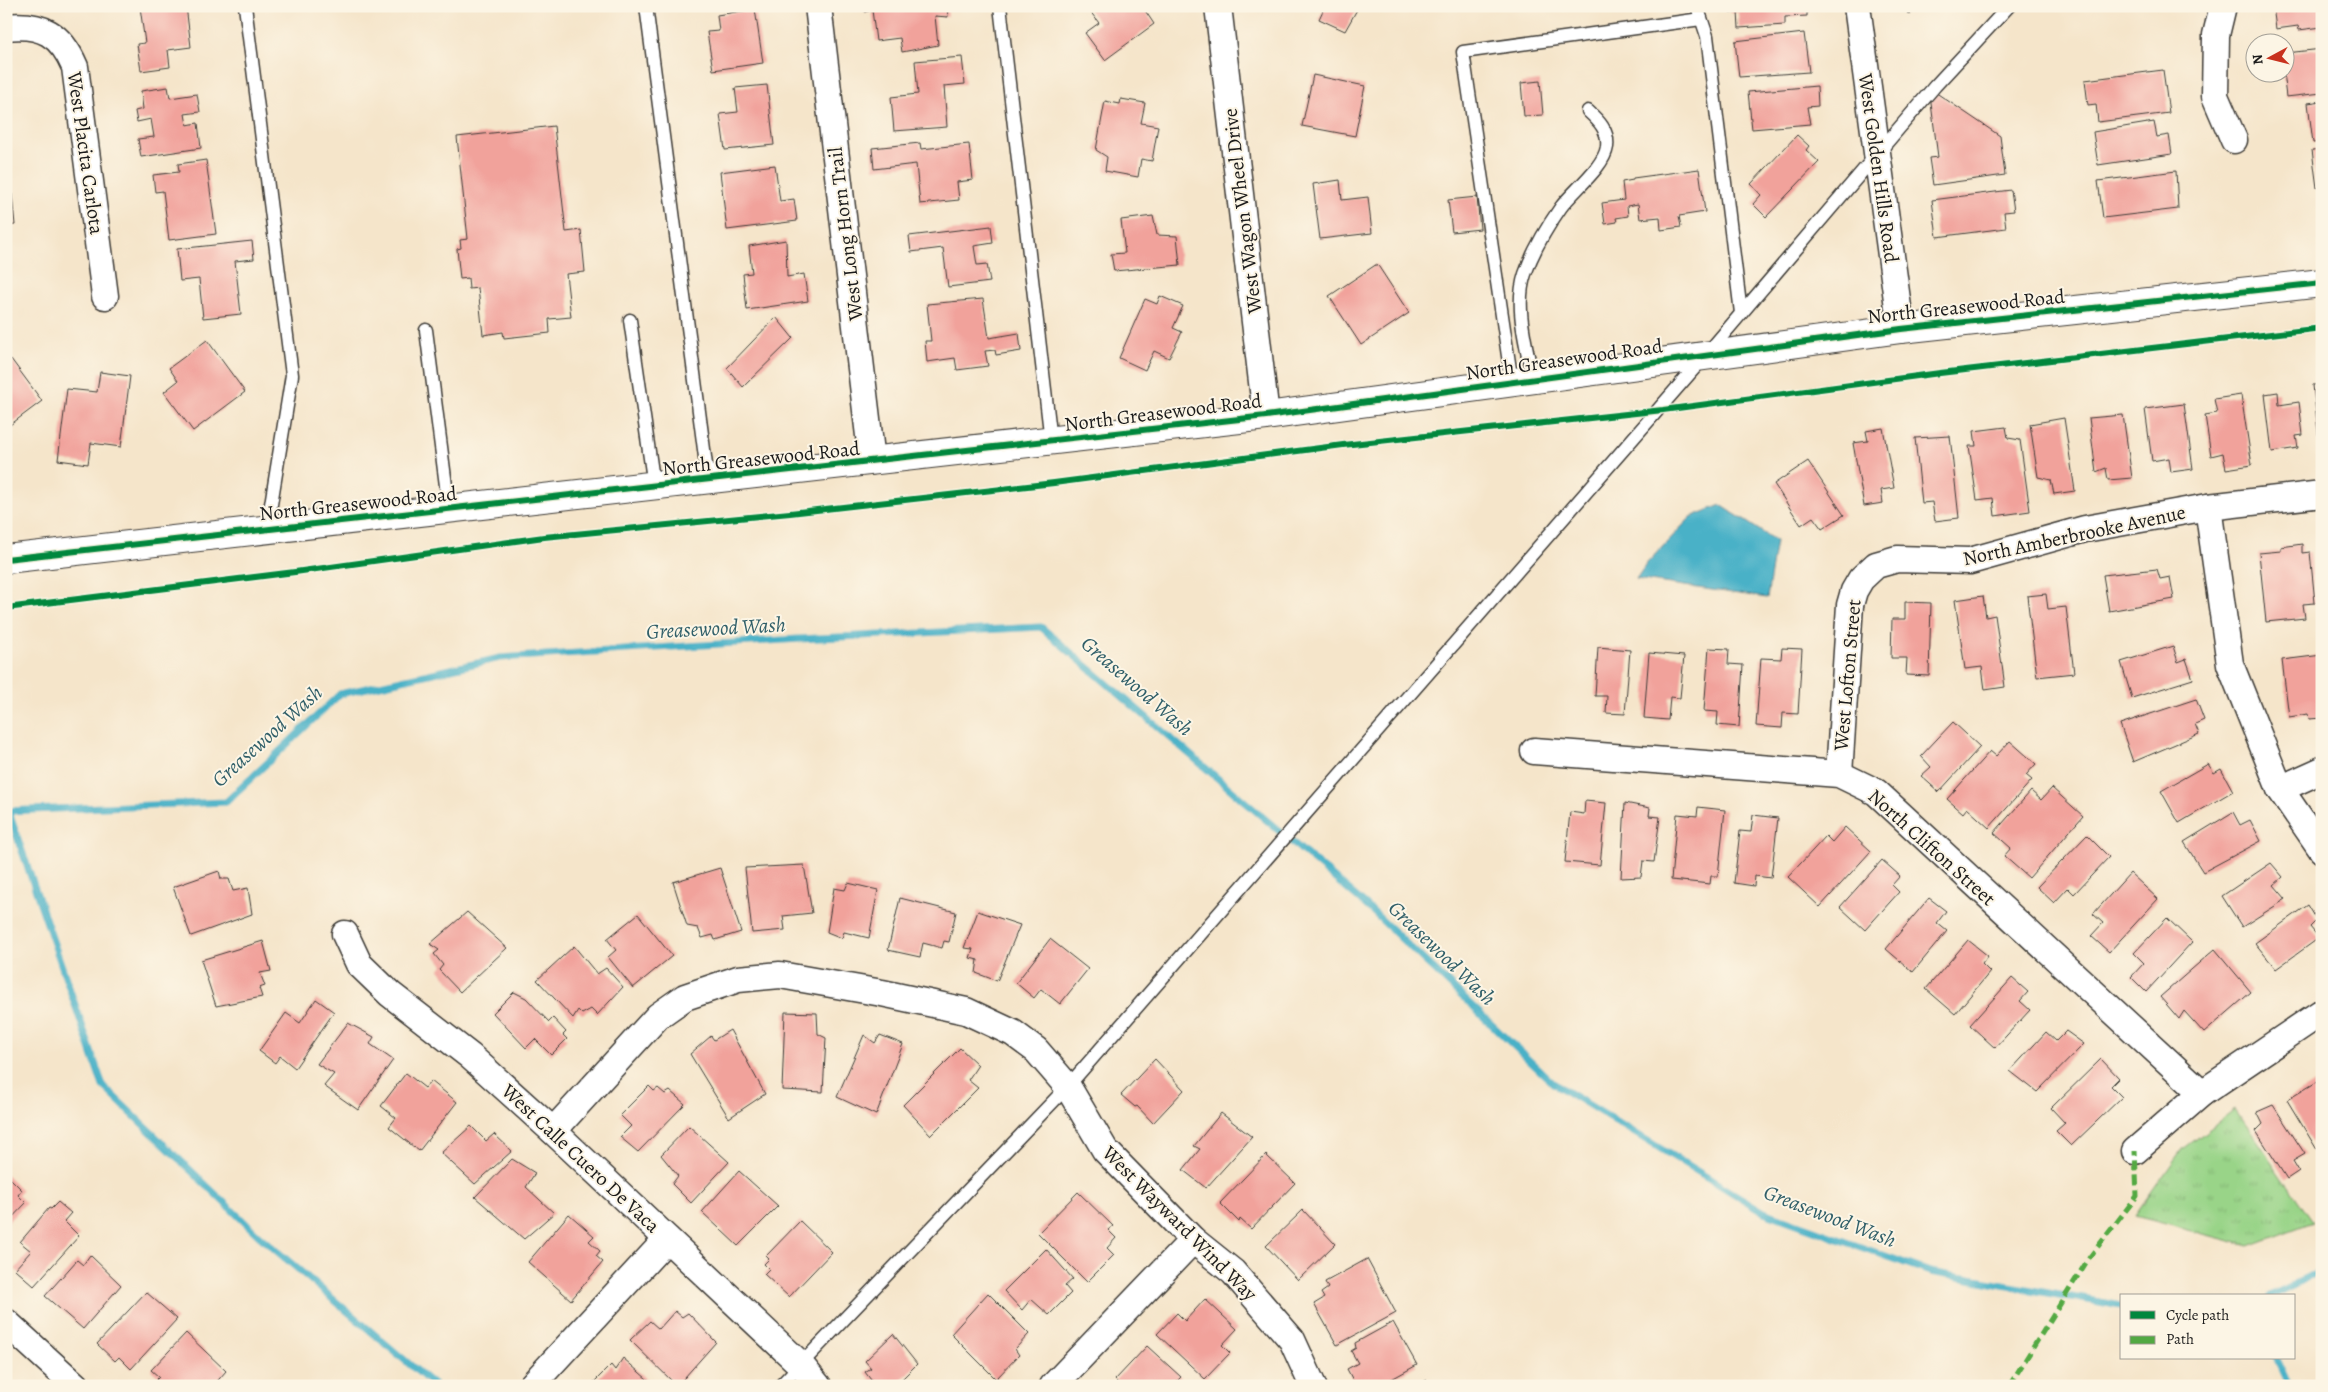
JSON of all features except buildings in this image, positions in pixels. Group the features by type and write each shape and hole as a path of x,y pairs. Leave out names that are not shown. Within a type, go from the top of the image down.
{"street":[{"name":"West Long Horn Trail","path":"818,6 872,462"},
{"name":"West Wagon Wheel Drive","path":"1218,6 1266,416"},
{"name":"West Golden Hills Road","path":"1857,6 1901,329"},
{"path":"2223,6 2216,35 2215,96 2234,140"},
{"name":"West Placita Carlota","path":"6,27 24,25 60,28 75,67 105,296"},
{"name":"North Greasewood Road","path":"6,559 1266,416 1901,329 2322,284"},
{"name":"North Amberbrooke Avenue","path":"1861,569 1897,558 1970,561 2085,530 2208,507 2322,494"},
{"path":"2208,507 2230,664 2280,789 2322,850"},
{"name":"West Lofton Street","path":"1839,774 1850,605 1861,569"},
{"name":"North Clifton Street","path":"1534,751 1839,774 1876,792 2202,1093"},
{"path":"2280,789 2322,770"},
{"name":"West Calle Cuero De Vaca","path":"344,934 359,964 390,994 470,1056 553,1131 800,1364 818,1386"},
{"name":"West Wayward Wind Way","path":"553,1131 658,1016 685,997 738,979 780,975 882,993 966,1011 1013,1033 1036,1050 1068,1087 1105,1150 1193,1240 1234,1272 1292,1340 1313,1386"},
{"path":"2135,1151 2202,1093 2322,1012"},
{"path":"531,1386 667,1239"},
{"path":"1053,1386 1193,1240"},
{"path":"6,1322 76,1386"}],"lane":[{"path":"245,6 292,375 267,529"},
{"path":"646,6 708,480"},
{"path":"1000,6 1052,441"},
{"path":"1697,6 1706,36 1741,313"},
{"path":"780,1386 1068,1087 1705,356 1935,86 2009,6"},
{"path":"1522,381 1463,52 1701,19"},
{"path":"1522,381 1521,301 1525,275 1538,244 1561,208 1602,161 1606,148 1607,134 1588,111"},
{"path":"630,320 654,486"},
{"path":"426,330 449,509"}],"green space":[{"path":"2235,1109 2313,1222 2249,1246 2135,1216 2182,1149"}],"water":[{"path":"1721,505 1776,541 1767,598 1636,579 1647,563 1691,517"}],"waterway":[{"name":"Greasewood Wash","path":"6,811 226,802 340,694 500,658 799,639 1041,627 1368,907 1553,1083 1764,1212 1930,1272 2120,1306"},
{"path":"8,810 103,1086 258,1235 435,1386"},
{"name":"Greasewood Wash","path":"2274,1294 2322,1270"},
{"path":"2277,1360 2289,1386"}],"marked path":[{"path":"2009,1386 2089,1258 2137,1196 2135,1151"}],"cycle path":[{"path":"6,559 1266,416 1901,329 2322,283"},
{"path":"6,608 295,572 544,537 790,513 1054,483 1343,445 1663,410 1940,373 2322,328"}]}
